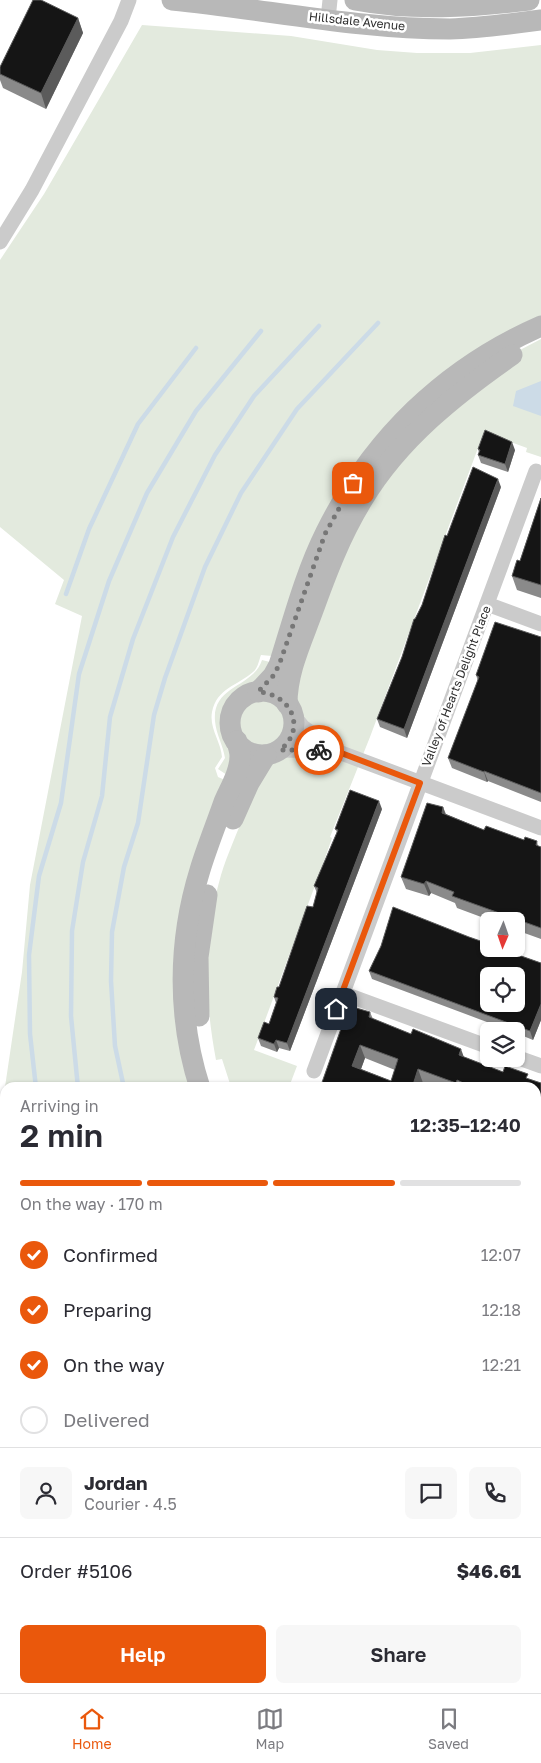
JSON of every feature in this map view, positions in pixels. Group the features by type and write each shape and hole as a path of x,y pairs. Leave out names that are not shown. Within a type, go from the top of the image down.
{"street":[{"path":"0,242 32,190 121,21 129,0"},
{"name":"Hillsdale Avenue","path":"172,0 329,9 383,25 449,29 497,26 541,20"},
{"name":"Hillsdale Avenue","path":"355,0 398,6 454,7 529,0"},
{"path":"258,692 273,676 279,665 325,534 362,468 404,420 435,390 469,365 524,333 541,326"},
{"path":"213,1082 203,1043 197,994 198,957 207,895 225,839 249,783 273,752 292,733 289,676 336,549 363,498 384,468 416,432 473,382 520,350 541,339"},
{"name":"Valley of Hearts Delight Place","path":"314,1071 536,471"},
{"path":"487,604 541,624"},
{"path":"198,1082 193,1067 182,981 183,950 187,921 200,871 235,777 240,756 231,726 233,709 245,696 258,692 274,694 303,727 336,751 541,828"},
{"path":"237,741 248,752 336,751"},
{"path":"342,993 480,1044"},
{"path":"525,1060 541,1066"}],"shaded area":[{"path":"142,25 291,36 377,50 417,53 470,53 541,45 541,316 464,359 272,656 261,655 255,670 223,692 212,712 212,724 222,757 215,768 218,777 225,780 192,869 192,1082 6,1082 22,972 30,885 82,616 55,604 64,580 0,527 0,260 44,194"},
{"path":"541,339 541,457 526,452 527,448 484,432 370,737 330,837 332,838 323,864 254,1050 297,1066 291,1082 229,1082 222,1059 216,1060 212,1036 207,967 208,944 215,898 223,867 244,814 227,775 218,769 225,758 215,721 216,709 226,693 250,676 262,660 270,662 384,468 520,350"}],"water":[{"path":"541,381 541,416 513,406 516,391"}],"building":[{"path":"33,0 41,0 78,18 41,93 0,74 0,67"},
{"path":"485,430 512,442 505,464 478,455 480,450 478,449"},
{"path":"473,467 498,479 404,729 377,719 402,657 414,619 422,605 445,535 447,536"},
{"path":"541,498 541,585 512,576 517,560 520,561"},
{"path":"495,622 541,637 541,793 448,758 479,677 476,675"},
{"path":"350,790 379,801 287,1043 276,1040 274,1044 258,1038 264,1022 269,1024 278,998 274,997 277,987 279,987 307,906 313,907 318,888 314,886 338,830 335,829"},
{"path":"427,803 443,807 442,813 484,830 486,826 524,840 525,837 537,841 536,845 541,847 541,928 525,922 525,912 496,912 452,896 454,892 426,881 424,884 401,877"},
{"path":"393,907 480,941 480,958 525,957 541,963 541,1004 530,1031 525,1029 525,1022 506,1022 369,971 381,946"},
{"path":"349,1006 370,1012 369,1017 411,1034 413,1029 461,1049 459,1055 480,1063 480,1067 490,1067 503,1072 505,1067 508,1067 528,1074 526,1078 538,1082 461,1082 457,1080 453,1082 418,1069 414,1082 322,1082","holes":["360,1045 398,1059 391,1081 352,1066"]}],"waterway":[{"path":"123,1082 115,1046 111,981 112,932 124,867 138,823 154,715 165,678 205,567 241,493 297,409 378,323"},
{"path":"77,1082 71,1016 72,931 83,862 102,796 110,717 133,639 173,537 215,455 254,396 319,326"},
{"path":"35,1082 30,1034 29,955 39,876 61,803 79,674 109,581 147,493 196,411 261,331"},
{"path":"66,594 89,529 138,424 196,348"}],"way so far":[{"path":"319,750 289,748 280,750 285,746 292,733 294,725 293,715 281,698 267,692 258,692 273,676 279,665 304,589 325,534 353,483"}],"route":[{"path":"319,750 336,751 420,783 336,1009"}]}
